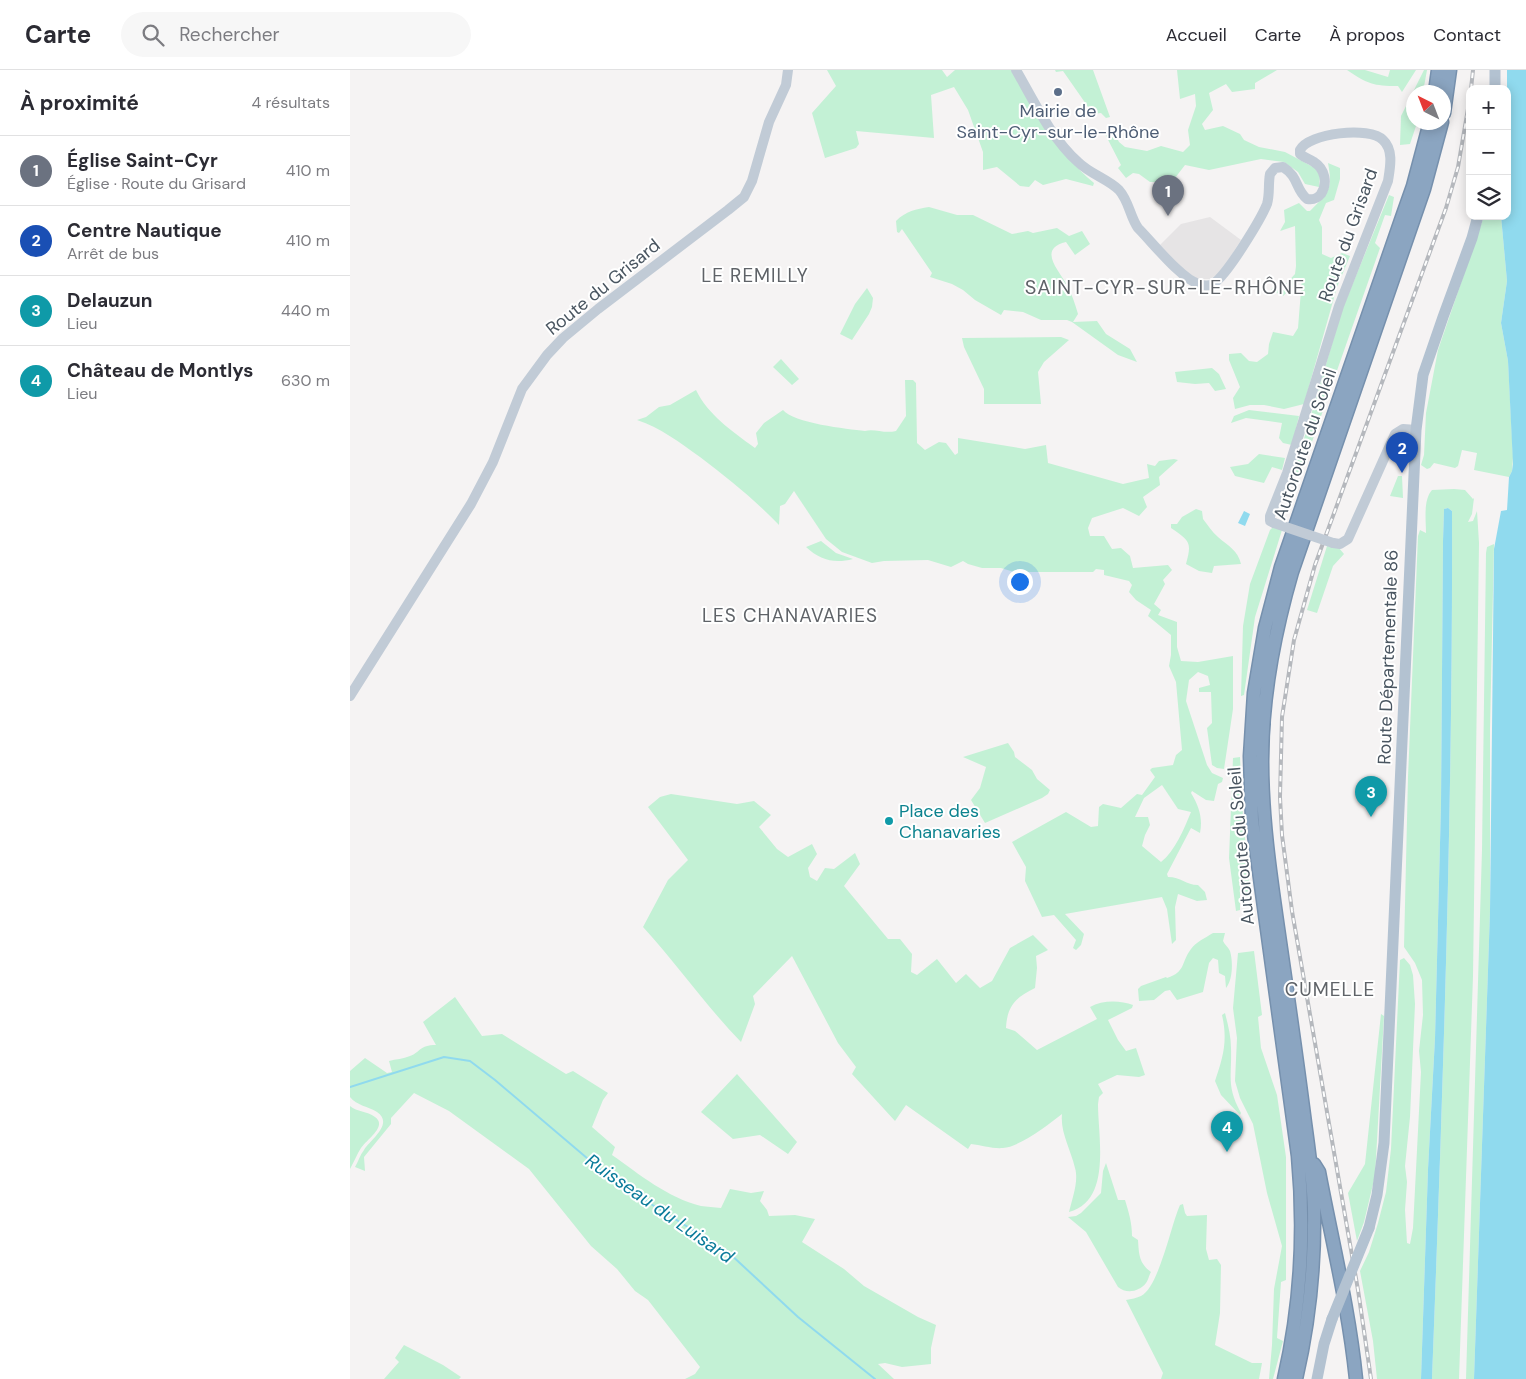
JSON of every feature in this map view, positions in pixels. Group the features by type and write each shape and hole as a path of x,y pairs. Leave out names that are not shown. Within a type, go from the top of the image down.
{"highway":[{"path":"1436,85 1438,70"},
{"path":"1448,85 1450,70"},
{"name":"Autoroute du Soleil","path":"1284,1379 1293,1337 1299,1292 1302,1207 1298,1156 1252,820 1250,756 1254,693 1265,628 1282,567 1404,212 1428,130"},
{"name":"Autoroute du Soleil","path":"1296,1379 1306,1329 1313,1270 1314,1208 1309,1155 1265,824 1262,761 1266,693 1277,631 1292,572 1415,216 1433,161 1440,130"},
{"path":"1309,1155 1319,1172 1353,1345 1356,1379"}],"main road":[{"path":"1495,70 1495,85"},
{"name":"Route Départementale 86","path":"1317,1379 1324,1344 1332,1319 1369,1228 1378,1195 1384,1143 1416,430 1423,375 1477,220"}],"street":[{"name":"Route du Grisard","path":"350,696 471,504 493,462 522,389 547,355 571,331 744,196 752,181 769,122 786,85 788,70"},
{"name":"Route du Grisard","path":"1016,70 1067,152 1085,169 1119,190 1138,228 1185,277 1199,284 1208,285 1214,283 1233,261 1267,204 1270,174 1275,168 1283,167 1293,175 1302,194 1307,198 1316,198 1320,195 1326,182 1324,174 1316,163 1300,154 1303,145 1324,136 1342,133 1362,132 1375,134 1380,137 1388,146 1390,162 1388,181 1339,306 1287,473 1270,520 1274,523 1340,544 1348,539 1395,434 1403,429 1416,430"}],"shaded area":[{"path":"1210,217 1241,240 1220,273 1210,279 1195,278 1184,270 1160,245 1181,224"}],"green space":[{"path":"827,70 942,70 947,77 955,70 1011,70 1057,144 1094,183 1093,186 1066,179 1043,185 1035,180 1029,187 1020,186 997,167 983,170 983,152 968,110 954,87 931,95 934,138 856,131 859,144 856,148 825,158 812,113 836,86"},
{"path":"1055,70 1093,70 1110,117 1106,118 1101,113 1093,114 1063,71 1056,72"},
{"path":"1177,70 1277,70 1255,83 1255,89 1232,92 1226,84 1209,93 1213,110 1202,124 1205,130 1223,126 1240,134 1244,140 1259,147 1285,152 1315,168 1320,176 1319,187 1305,184 1298,172 1284,162 1261,159 1209,170 1185,165 1165,191 1157,182 1150,182 1139,174 1133,173 1126,178 1118,168 1121,165 1104,132 1113,130 1119,142 1125,147 1147,151 1161,146 1183,152 1190,145 1188,130 1196,106 1195,94 1180,99"},
{"path":"1347,70 1365,70 1388,77 1390,70 1416,70 1402,92 1398,86 1371,83"},
{"path":"1424,70 1427,70 1424,85 1416,85"},
{"path":"1406,106 1406,130 1415,130 1410,144 1400,145 1401,116"},
{"path":"1328,163 1340,168 1340,179 1334,200 1326,203 1319,220 1322,227 1322,254 1331,258 1342,253 1350,256 1337,287 1304,404 1284,409 1264,405 1250,405 1235,409 1233,398 1240,387 1229,360 1229,354 1241,353 1249,361 1257,362 1268,354 1273,332 1293,336 1298,328 1302,278 1283,296 1271,290 1273,287 1283,287 1295,274 1295,226 1280,231 1285,222 1284,210 1299,203 1307,211 1310,211 1325,195 1330,185"},
{"path":"1389,195 1394,197 1391,216 1385,215 1375,243 1380,248 1300,476 1293,476 1342,310"},
{"path":"929,207 957,215 973,215 1012,234 1028,231 1033,233 1057,228 1069,236 1082,231 1090,244 1075,255 1066,242 1057,245 1051,255 1069,288 1076,307 1078,314 1073,322 1097,321 1106,334 1130,349 1137,362 1118,355 1072,322 1067,320 1041,320 1023,312 1004,310 1001,315 952,284 930,277 932,273 902,229 899,233 897,232 896,221 911,211"},
{"path":"1483,220 1501,220 1507,281 1501,323 1508,361 1513,457 1512,471 1509,477 1474,470 1477,453 1462,450 1458,466 1455,468 1434,463 1427,469 1421,465 1424,455 1426,413 1438,350"},
{"path":"867,288 873,298 872,307 852,340 840,334 855,304"},
{"path":"1061,337 1069,340 1044,362 1038,372 1041,404 984,404 984,389 964,347 962,338"},
{"path":"781,359 799,379 792,385 773,367"},
{"path":"1212,368 1219,374 1226,389 1215,391 1209,383 1177,382 1175,372"},
{"path":"905,380 913,380 916,383 917,443 925,450 939,442 946,443 955,455 958,453 958,438 1025,449 1046,445 1048,463 1123,484 1149,478 1147,464 1155,466 1159,461 1178,460 1159,477 1160,485 1143,497 1147,507 1139,516 1123,508 1092,518 1088,528 1090,536 1104,536 1112,549 1121,548 1130,556 1133,568 1168,565 1172,570 1163,580 1165,584 1154,604 1161,610 1158,615 1177,622 1177,647 1181,661 1198,662 1233,656 1233,709 1224,769 1212,765 1207,728 1212,723 1211,692 1199,692 1199,688 1210,685 1208,676 1198,672 1189,680 1186,701 1207,765 1212,773 1223,778 1222,782 1218,784 1214,801 1206,800 1192,791 1191,793 1200,812 1200,833 1191,828 1167,874 1168,877 1198,885 1205,892 1207,900 1197,901 1178,894 1175,907 1176,940 1172,944 1167,909 1162,897 1065,914 1084,934 1081,945 1076,950 1073,948 1076,940 1054,915 1042,917 1025,881 1026,867 1012,842 1066,812 1091,827 1098,826 1099,807 1103,804 1121,808 1137,794 1142,795 1155,777 1150,770 1152,768 1173,765 1176,755 1182,750 1176,682 1169,666 1171,635 1148,616 1151,610 1136,600 1129,592 1132,585 1129,581 1104,575 1104,570 1096,569 1093,572 1014,572 1001,568 982,568 963,561 951,567 928,560 872,563 842,552 826,539 794,491 785,504 780,506 779,525 741,489 700,457 662,431 637,420 646,417 659,407 670,405 696,390 714,415 729,429 755,448 758,444 756,433 764,423 783,410 789,415 809,422 865,431 896,431 906,416","holes":["1162,785 1178,809 1191,812 1175,846 1161,862 1142,846 1150,825 1148,817 1135,817 1144,798"]},
{"path":"1249,410 1299,416 1292,445 1283,443 1279,438 1282,423 1246,418 1231,423 1234,416"},
{"path":"1259,454 1285,458 1282,470 1272,467 1264,483 1235,476 1230,467 1248,464"},
{"path":"1398,476 1402,476 1403,498 1390,496"},
{"path":"1432,490 1465,490 1474,498 1472,514 1468,522 1473,521 1477,511 1479,543 1473,976 1459,1379 1432,1379 1449,837 1452,511 1448,508 1444,509 1443,541 1441,804 1435,1038 1428,1169 1421,1379 1377,1379 1373,1341 1360,1271 1369,1252 1386,1192 1391,1149 1400,960 1404,958 1410,965 1413,975 1415,1004 1410,1117 1405,1166 1407,1182 1405,1210 1407,1243 1410,1244 1413,1228 1421,1072 1419,1051 1423,1015 1422,980 1415,963 1404,947 1408,777 1418,536 1420,530 1426,533 1426,505"},
{"path":"1196,509 1202,511 1203,519 1216,535 1235,552 1241,564 1214,566 1212,573 1199,571 1186,564 1189,551 1188,543 1186,539 1171,528 1171,524 1177,524 1182,517"},
{"path":"1273,527 1282,530 1255,617 1244,695 1241,696 1243,626 1250,584 1270,530"},
{"path":"821,541 836,553 853,559 828,560 806,547"},
{"path":"1494,544 1490,729 1490,911 1474,1379 1466,1379 1482,850 1486,553 1487,547"},
{"path":"1327,546 1339,548 1344,554 1333,566 1317,613 1307,610"},
{"path":"1008,743 1015,757 1032,770 1037,779 1050,790 1042,798 985,823 971,800 980,788 986,767 963,757"},
{"path":"1240,757 1243,817 1251,902 1247,900 1243,885 1240,884 1240,910 1236,911 1229,858 1233,758"},
{"path":"671,794 737,804 754,801 771,815 759,827 777,849 788,857 812,844 817,854 808,868 810,877 817,881 825,868 834,869 855,853 860,864 844,886 888,939 900,939 912,954 911,972 917,975 937,959 956,983 966,974 980,988 992,981 1010,948 1033,935 1048,950 1036,956 1035,988 1014,1003 1008,1014 1006,1028 1015,1031 1037,1050 1097,1019 1090,1007 1100,1003 1111,1002 1133,1005 1132,1008 1108,1020 1126,1051 1136,1048 1145,1075 1139,1077 1117,1075 1098,1084 1103,1093 1099,1097 1098,1104 1100,1166 1092,1195 1083,1206 1069,1212 1075,1190 1076,1173 1064,1134 1062,1114 1018,1144 1003,1148 971,1144 968,1149 906,1105 895,1121 852,1074 856,1067 838,1043 792,956 753,996 755,1004 741,1042 643,927 668,880 688,860 648,807 660,797"},
{"path":"1213,933 1225,933 1223,941 1230,951 1232,970 1226,988 1225,976 1219,973 1218,960 1213,958 1209,963 1203,992 1177,1000 1170,990 1165,991 1154,1000 1139,1001 1138,989 1141,986 1173,976 1180,970 1193,947"},
{"path":"1254,951 1262,1015 1258,1017 1261,1048 1277,1095 1286,1157 1286,1280 1281,1282 1277,1338 1283,1341 1273,1379 1269,1379 1274,1289 1282,1246 1267,1193 1253,1124 1240,1098 1235,1081 1237,1038 1233,1008 1238,953"},
{"path":"455,997 482,1036 502,1034 566,1074 573,1071 608,1093 603,1100 592,1127 615,1147 612,1155 654,1185 689,1202 701,1206 721,1208 730,1189 751,1193 764,1191 760,1201 769,1216 795,1215 815,1219 802,1242 844,1269 864,1286 918,1317 936,1325 931,1348 931,1364 902,1367 885,1363 878,1364 894,1379 685,1379 695,1374 700,1367 648,1300 635,1291 617,1269 591,1246 529,1169 449,1111 414,1093 391,1118 391,1124 364,1157 365,1171 355,1167 363,1152 380,1131 383,1121 377,1112 350,1097 350,1071 365,1058 387,1073 392,1072 389,1061 407,1057 423,1047 436,1045 423,1022"},
{"path":"1225,1013 1230,1039 1233,1095 1241,1113 1240,1115 1221,1095 1215,1081 1224,1049 1225,1033 1222,1015"},
{"path":"1381,1014 1384,1016 1375,1176 1364,1222 1357,1241 1348,1193 1365,1164"},
{"path":"737,1074 797,1142 788,1154 760,1135 733,1139 701,1112"},
{"path":"350,1106 375,1117 379,1125 375,1133 361,1148 350,1169"},
{"path":"1106,1163 1118,1200 1125,1200 1132,1236 1138,1240 1140,1258 1151,1272 1143,1286 1132,1291 1125,1291 1118,1287 1086,1232 1068,1217 1081,1213 1101,1193 1103,1171"},
{"path":"1183,1204 1187,1216 1207,1215 1206,1249 1209,1260 1217,1259 1221,1265 1220,1313 1215,1345 1252,1363 1262,1363 1259,1379 1161,1379 1163,1373 1126,1300 1141,1296 1153,1281 1164,1255 1176,1214 1180,1205"},
{"path":"404,1345 443,1365 461,1377 459,1379 384,1379 399,1362 395,1358"}],"water":[{"path":"1507,70 1526,70 1526,1379 1474,1379 1490,911 1494,549 1501,511 1507,510 1509,477 1513,464 1508,361 1501,323 1507,281 1501,220 1511,220 1511,85 1507,85"},
{"path":"1448,508 1452,511 1452,619 1443,1054 1432,1379 1421,1379 1428,1169 1435,1038 1441,804 1443,541 1444,509"},
{"path":"1244,511 1250,514 1245,526 1238,523"}],"waterway":[{"name":"Ruisseau du Luisard","path":"350,1087 444,1057 470,1061 614,1181 728,1252 798,1317 875,1379"}],"railway":[{"path":"1471,85 1473,70"},
{"path":"1371,1379 1358,1290 1292,911 1282,835 1280,797 1282,717 1294,640 1315,565 1446,208 1458,167 1466,120"}],"place":[{"name":"Mairie de Saint-Cyr-sur-le-Rhône","path":"1058,92"},
{"name":"Église Saint-Cyr","path":"1168,216"},
{"name":"Centre Nautique","path":"1402,473"},
{"name":"Delauzun","path":"1371,817"},
{"name":"Place des Chanavaries","path":"889,821"},
{"name":"Château de Montlys","path":"1227,1152"}],"district":[{"name":"LE REMILLY","path":"755,275"},
{"name":"SAINT-CYR-SUR-LE-RHÔNE","path":"1165,287"},
{"name":"LES CHANAVARIES","path":"790,615"},
{"name":"CUMELLE","path":"1330,989"}]}
